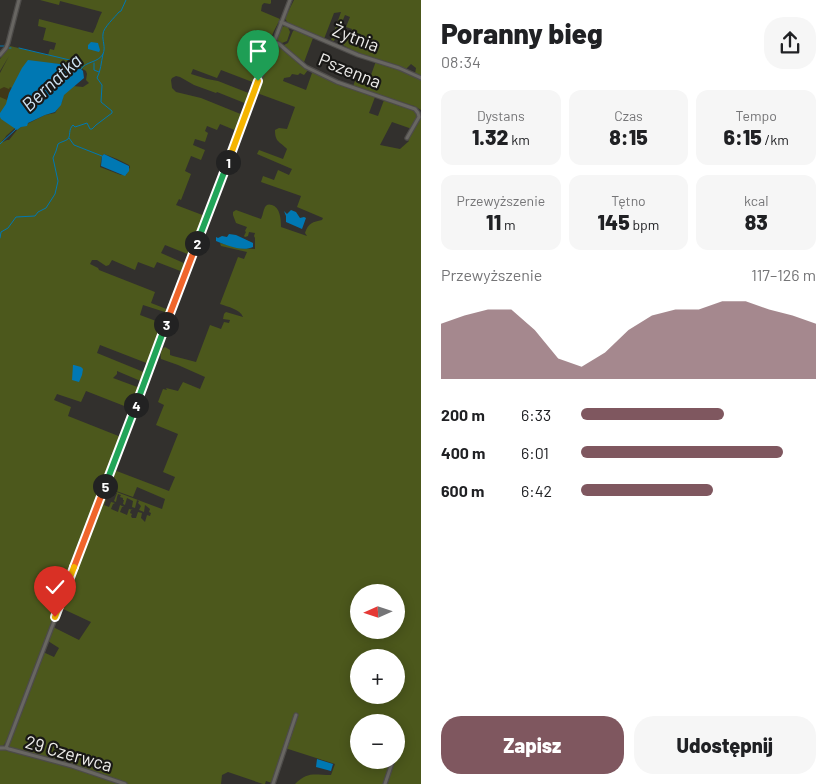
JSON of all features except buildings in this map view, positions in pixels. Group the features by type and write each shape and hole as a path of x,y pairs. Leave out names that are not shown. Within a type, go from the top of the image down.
{"street":[{"path":"0,54 8,43 19,0"},
{"path":"6,748 290,0"},
{"name":"Żytnia","path":"281,22 358,55 399,68 421,78"},
{"name":"Pszenna","path":"274,42 279,44 306,67 337,82 415,110 419,116 418,120 407,138"},
{"path":"273,784 296,715"},
{"name":"29 Czerwca","path":"0,748 72,766 125,784"},
{"path":"385,784 390,769"}],"green space":[{"path":"40,0 271,0 270,4 264,3 262,5 261,11 280,19 273,33 262,66 253,80 255,83 221,70 217,78 193,69 191,74 218,81 251,94 247,104 194,85 180,77 176,76 171,80 172,88 176,92 201,98 243,115 237,131 220,124 217,130 207,126 205,131 208,133 205,142 195,139 193,145 205,150 201,160 191,156 185,171 191,174 181,200 179,199 176,205 205,216 190,255 165,245 161,253 186,264 183,272 157,262 154,268 138,262 135,270 112,260 106,266 97,260 92,260 90,264 99,270 155,292 151,303 169,310 168,313 143,305 140,315 164,324 149,364 100,345 97,353 146,373 143,382 117,371 113,378 140,388 132,409 86,391 81,402 57,394 54,400 71,407 68,416 121,437 113,454 111,454 113,455 110,467 96,505 99,506 101,500 106,500 104,505 109,507 111,502 115,503 111,509 118,512 120,505 124,507 122,507 120,512 127,515 129,509 133,510 130,513 132,518 136,518 138,512 142,513 141,518 145,522 147,515 150,516 150,509 145,505 144,512 139,510 141,506 137,500 135,508 132,507 133,501 127,498 125,505 123,504 123,498 118,494 116,502 114,501 117,493 114,492 113,494 109,492 107,498 104,497 106,488 162,509 165,499 137,487 133,497 108,488 111,474 114,470 169,491 175,477 163,472 178,434 156,425 164,405 158,402 163,389 178,391 183,382 200,389 205,377 161,359 161,352 165,347 170,350 170,355 196,362 210,325 221,329 224,322 229,323 230,320 223,319 226,312 243,317 237,310 220,304 238,257 244,259 247,252 221,246 220,243 240,248 255,249 255,233 249,232 248,236 245,237 247,227 236,223 233,212 236,210 261,219 264,208 268,204 272,205 277,208 281,227 307,236 305,233 309,225 323,218 297,207 301,196 261,182 263,176 274,180 278,170 289,175 292,169 257,154 259,150 283,159 287,149 277,139 275,130 279,128 287,129 295,107 257,93 274,46 279,45 308,70 304,75 300,73 298,75 292,74 290,77 284,78 283,81 306,90 312,73 315,73 375,97 369,113 378,116 384,100 413,110 417,117 412,129 392,122 380,145 400,149 409,141 421,115 421,784 295,784 308,775 331,775 335,764 285,748 272,783 266,781 265,784 228,772 222,775 221,784 0,784 0,749 17,752 10,748 8,744 43,652 54,657 59,648 48,641 53,627 79,640 91,622 61,608 97,506 6,742 0,747 0,73 9,56 0,71 0,59 10,46 48,55 50,49 54,50 56,43 43,40 46,28 38,26 39,19 93,33 102,12 60,1 59,5","holes":["46,63 81,68 86,71 86,80 89,83 83,87 73,86 63,95 62,102 55,113 45,115 21,127 9,140 3,142 6,136 15,128 13,126","104,154 129,165 130,167 126,175 100,167"]},
{"path":"294,0 421,0 421,77 415,74 416,68 411,64 406,69 355,52 343,45 350,36 352,29 346,27 350,17 345,15 334,41 331,40 341,12 334,13 324,39 288,24 285,18"},
{"path":"281,27 288,27 290,32 287,41 282,43 277,40 277,36"},
{"path":"295,30 313,38 303,65 282,46 288,43"},
{"path":"376,61 421,78 421,110 353,86 359,71 371,75"}],"sand":[{"path":"4,87 12,88 7,100 0,97 0,89"}],"water":[{"path":"91,42 98,43 99,52 88,49 88,45"},
{"name":"Bernatka","path":"28,60 81,69 84,78 64,95 61,105 55,112 28,123 27,126 17,130 1,119 0,113 22,68"},
{"path":"104,154 129,166 129,171 125,176 101,166"},
{"path":"291,210 296,212 300,218 306,218 302,229 286,222 284,211 287,214"},
{"path":"229,234 236,235 253,243 253,247 244,249 216,241 216,237 227,237"},
{"path":"73,365 83,369 79,382 72,380"},
{"path":"317,759 333,764 331,771 316,767"}],"waterway":[{"name":"Bernatka","path":"81,69 103,54 105,29 121,11 126,0"},
{"path":"19,48 74,61 82,67"},
{"name":"Bernatka","path":"0,238 1,232 8,228 16,217 35,216 46,208 55,194 58,181 53,158 58,144 68,139 73,125 75,127 87,123 90,129 92,129 112,113 101,102 102,85 97,78 103,54"},
{"path":"94,63 94,70 99,72"},
{"path":"0,144 16,129"},
{"path":"69,138 74,145 102,156"}],"route":[{"path":"55,617 258,81"}]}
